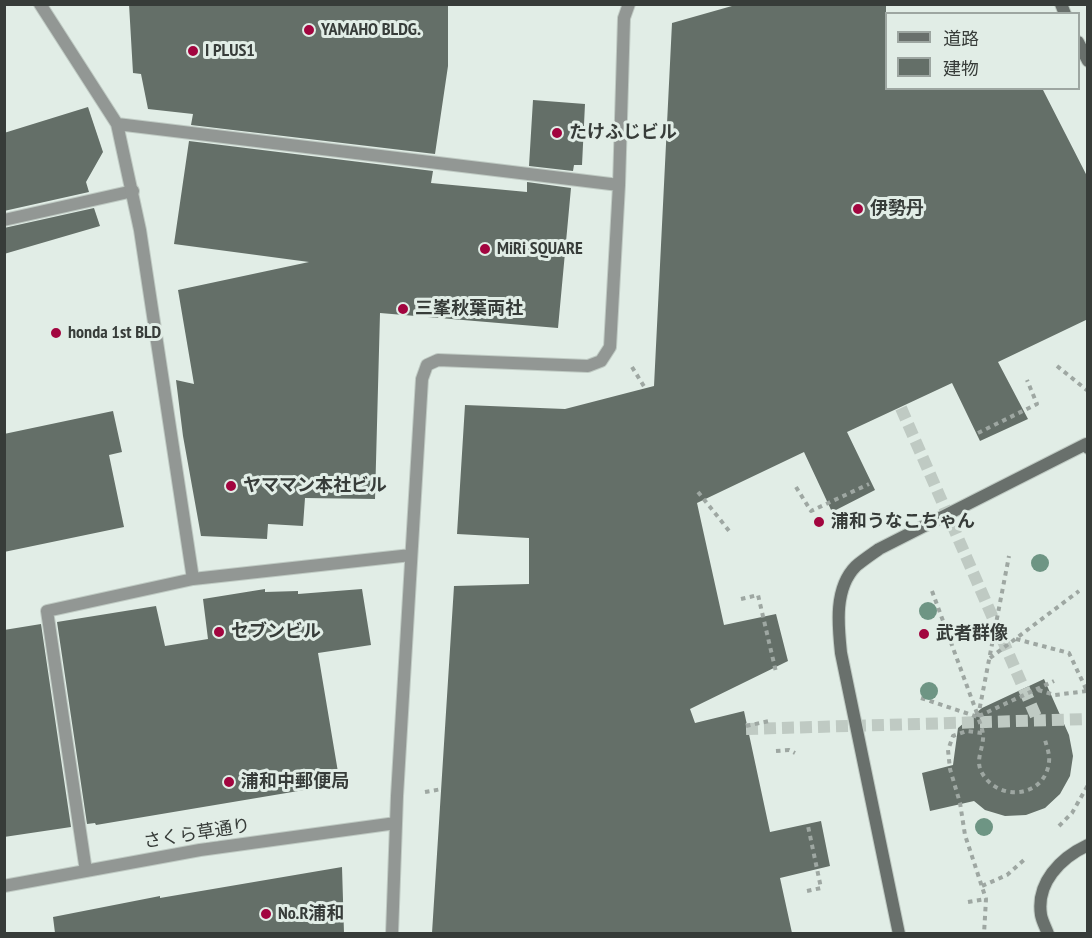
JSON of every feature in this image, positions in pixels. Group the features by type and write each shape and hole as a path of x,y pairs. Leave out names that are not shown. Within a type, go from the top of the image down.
{"street":[{"path":"40,4 117,124 133,191 193,579"},
{"path":"392,933 396,823 422,379 427,365 438,360 588,366 601,361 610,347 620,185 624,18 629,4"},
{"path":"1080,46 1088,61"},
{"path":"117,124 620,185"},
{"path":"4,220 133,191"},
{"path":"899,933 841,653 838,619 841,592 855,567 879,549 1087,444"},
{"path":"86,871 47,611 193,579 411,555"},
{"name":"さくら草通り","path":"4,886 200,850 396,823"},
{"path":"1048,933 1041,915 1042,889 1054,868 1088,845"}],"path":[{"path":"632,366 645,388"},
{"path":"1057,366 1088,391"},
{"path":"978,433 1037,404 1027,380"},
{"path":"796,487 811,511 869,484"},
{"path":"698,492 730,532"},
{"path":"978,717 1009,556"},
{"path":"932,591 978,717 983,739 979,759 980,769 985,778 1003,791 1014,792 1035,788 1042,780 1050,760 1045,740"},
{"path":"989,659 1079,591"},
{"path":"741,600 758,595 776,672"},
{"path":"1016,639 1069,653 1087,692 1055,695 1038,690"},
{"path":"921,698 978,717 1054,681"},
{"path":"746,726 769,721"},
{"path":"982,733 967,731 953,736 948,750 950,770 960,803 964,835 986,899 984,933"},
{"path":"776,751 789,750 795,753"},
{"path":"425,793 442,789"},
{"path":"807,891 820,888 808,826"},
{"path":"968,902 986,899"}],"building":[{"path":"129,4 448,4 448,66 435,154 191,125 193,114 148,109 141,74 133,73"},
{"path":"739,4 886,4 885,90 1043,90 1088,178 1088,319 998,362 1028,419 980,441 952,383 847,432 875,490 832,512 804,452 697,503 724,625 776,614 788,661 690,709 695,723 744,711 770,832 821,821 830,866 780,878 792,933 432,933 454,586 529,584 529,538 457,534 465,405 565,409 654,386 672,23"},
{"name":"たけふじビル","path":"533,100 585,104 582,165 574,165 573,171 529,166"},
{"path":"88,107 103,152 86,182 89,192 4,211 4,133"},
{"path":"189,141 433,171 431,183 527,192 527,182 571,188 558,328 380,313 375,499 305,498 303,526 268,524 267,539 201,536 183,436 176,380 194,384 178,290 309,262 174,244"},
{"path":"94,208 100,226 4,254 4,228"},
{"path":"113,411 122,452 109,455 124,527 4,552 4,434"},
{"path":"265,589 265,592 298,591 298,594 362,589 371,645 318,653 340,784 96,825 95,823 87,824 57,622 156,606 165,646 208,639 203,599"},
{"path":"41,624 71,827 4,837 4,630"},
{"path":"1044,679 1069,735 1073,756 1070,776 1060,794 1045,808 1026,815 1005,816 985,810 974,801 930,811 922,773 953,765 958,728 982,708"},
{"name":"No.R浦和","path":"342,867 344,933 55,933 53,917 160,896 160,898"}],"tunnel":[{"path":"901,408 1038,721"},
{"path":"746,729 1088,719"}],"place":[{"name":"YAMAHO BLDG.","path":"309,30"},
{"name":"I PLUS1","path":"193,51"},
{"name":"たけふじビル","path":"557,133"},
{"name":"伊勢丹","path":"858,209"},
{"name":"MiRi SQUARE","path":"485,249"},
{"name":"三峯秋葉両社","path":"403,309"},
{"name":"honda 1st BLD","path":"56,333"},
{"name":"ヤママン本社ビル","path":"231,486"},
{"name":"浦和うなこちゃん","path":"819,522"},
{"name":"セブンビル","path":"219,632"},
{"name":"武者群像","path":"924,634"},
{"name":"浦和中郵便局","path":"229,782"},
{"name":"No.R浦和","path":"266,914"}]}
